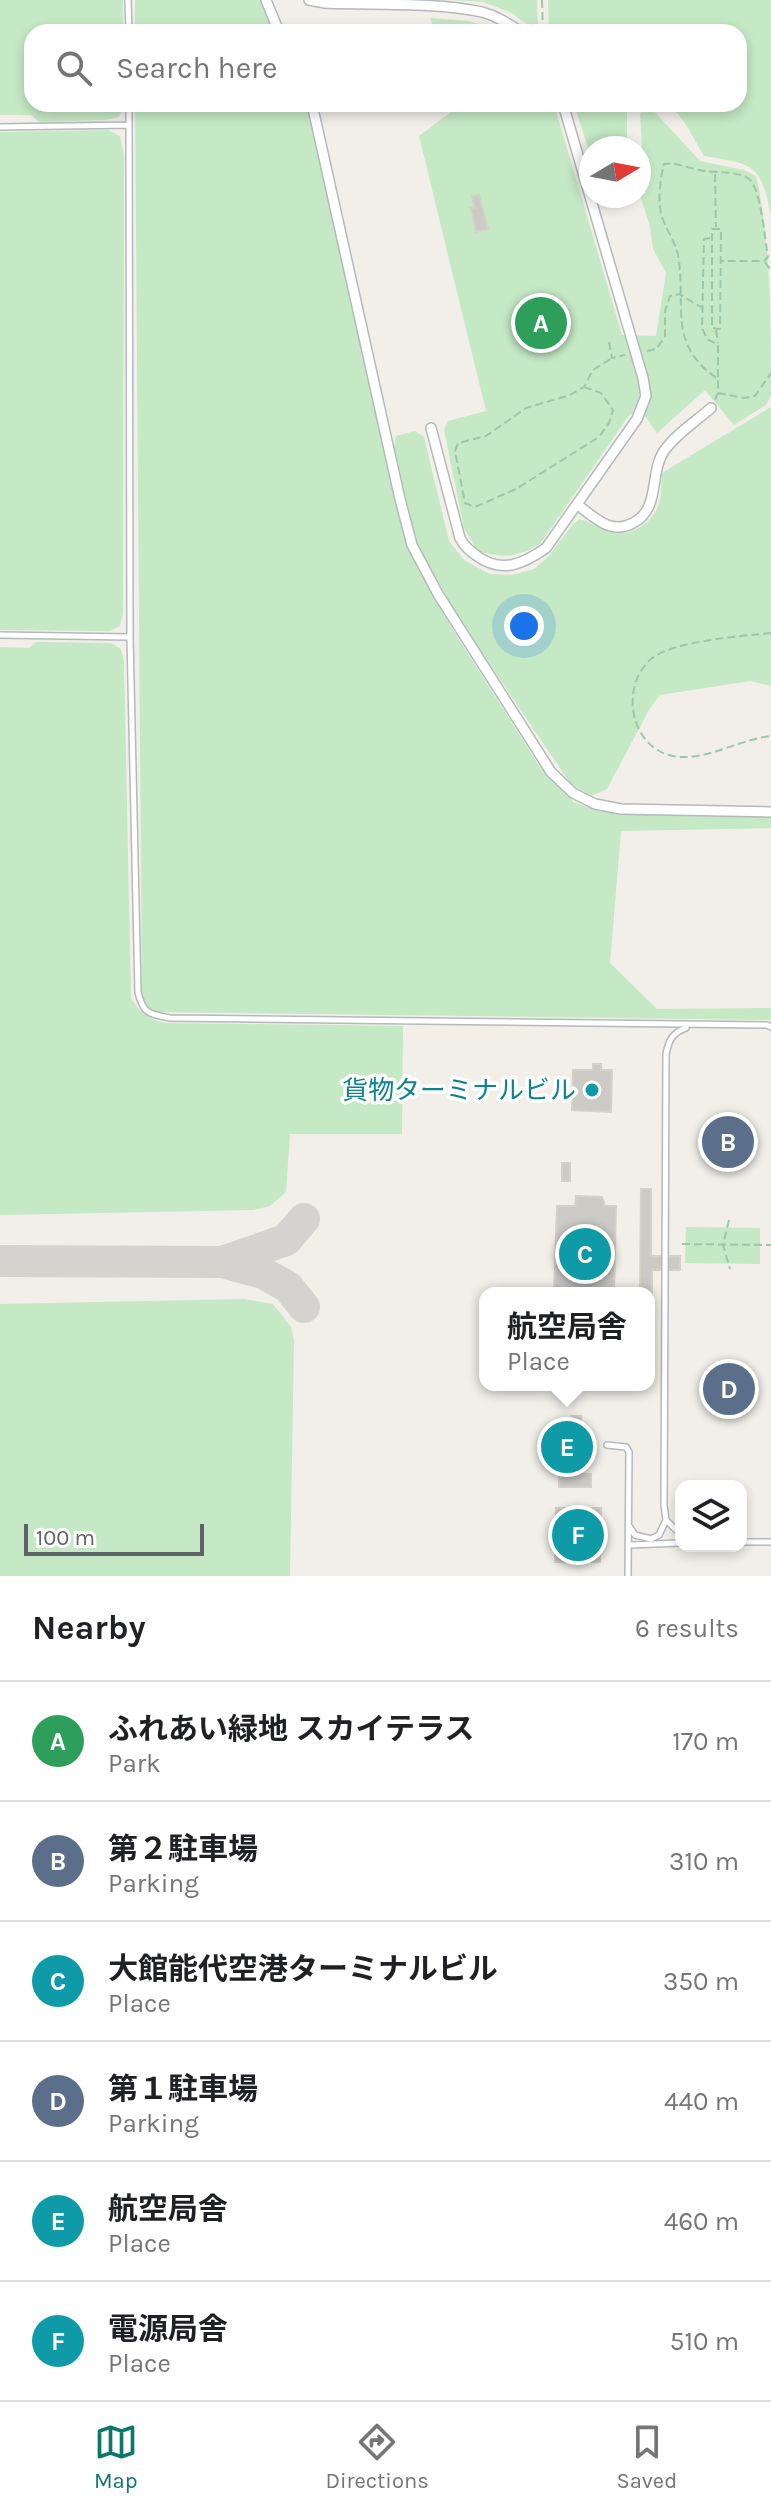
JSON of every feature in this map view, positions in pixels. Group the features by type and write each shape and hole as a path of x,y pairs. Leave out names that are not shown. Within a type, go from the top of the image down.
{"street":[{"path":"266,0 276,24"},
{"path":"309,0 453,8 484,13 510,24"},
{"path":"314,112 412,545 438,594 551,772 573,793 595,804 621,809 771,812"},
{"path":"431,428 464,547 484,561 503,567 527,562 546,548 637,419 646,396 636,353 565,112"},
{"path":"578,505 608,527 625,528 638,521 650,508 662,453 711,408"}],"lane":[{"path":"128,0 129,24"},
{"path":"129,112 130,637 138,992 141,1005 150,1014 170,1018 771,1027"},
{"path":"0,127 129,125"},
{"path":"0,635 130,637"},
{"path":"629,1525 635,1535 651,1539 659,1535 666,1520 666,1054 675,1032 691,1026"},
{"path":"607,1445 626,1447 629,1452 628,1576"},
{"path":"666,1520 675,1529"},
{"path":"747,1542 771,1542"},
{"path":"629,1545 675,1543"}],"path":[{"path":"542,0 543,24"},
{"path":"718,379 701,367 687,346 681,324 678,253 661,213 664,164 749,178 756,188 768,257 764,261 721,261"},
{"path":"715,173 716,229"},
{"path":"712,229 716,229 721,229 720,329 712,328 712,229"},
{"path":"712,238 704,239 702,328 707,339 718,345"},
{"path":"764,261 771,271"},
{"path":"584,387 601,393 613,410 609,423 599,437 516,489 475,507 465,503 455,451 458,443 486,436 526,408 570,395 584,387 593,370 612,358 656,349 665,337 665,311 670,296 679,294 702,307"},
{"path":"711,408 718,393 716,328"},
{"path":"609,342 612,358"},
{"path":"718,393 744,398 755,396 771,373"},
{"path":"771,633 673,647 651,659 636,680 632,697 633,718 641,735 655,748 673,755 683,757 714,751 756,737 771,736"},
{"path":"729,1220 723,1245 730,1269"},
{"path":"682,1244 771,1245"}],"green space":[{"path":"0,0 123,0 123,24 24,24 24,112 121,112 119,117 39,122 31,115 0,115"},
{"path":"135,0 261,0 271,24 135,24"},
{"path":"453,0 537,0 538,24 527,24 510,12 483,2"},
{"path":"548,0 771,0 771,216 759,176 734,161 704,156 676,112 747,112 747,24 549,24"},
{"path":"430,18 478,24 432,24"},
{"path":"135,112 309,112 329,189 405,538 451,627 541,769 574,802 595,810 622,814 771,817 771,828 621,831 610,963 657,1009 771,1008 771,1020 157,1012 147,1007 142,997"},
{"path":"451,112 556,112 579,189 579,208 585,208 622,335 656,336 666,273 653,249 644,208 651,208 651,136 641,136 641,112 655,112 700,161 744,170 756,176 765,227 769,284 771,395 766,405 734,425 705,390 657,433 646,417 630,414 540,544 510,555 477,551 464,528 444,430 448,421 486,411 419,136"},
{"path":"577,112 627,112 627,136 584,136"},
{"path":"108,130 120,136 124,155 123,613 120,626 110,631 0,630 0,132"},
{"path":"771,407 771,686 750,681 660,695 607,789 591,796 570,783 462,623 416,544 394,446 396,436 415,431 424,437 449,541 464,560 489,574 512,575 534,569 580,519 619,533 642,526 657,508 661,497 662,473"},
{"path":"36,642 111,643 121,649 124,661 131,998 134,1003 150,1018 166,1023 403,1026 402,1134 290,1134 286,1192 270,1206 253,1210 0,1215 0,647 29,648"},
{"path":"686,1227 760,1228 760,1264 685,1263"},
{"path":"244,1299 273,1304 291,1327 294,1340 290,1576 0,1576 0,1304"}],"building":[{"path":"479,195 488,229 476,232 471,208 475,208 472,196"},
{"name":"貨物ターミナルビル","path":"593,1064 601,1064 601,1070 612,1070 611,1112 572,1110 573,1070 593,1070"},
{"path":"562,1163 570,1163 570,1181 562,1181"},
{"path":"641,1189 651,1189 651,1256 680,1256 680,1270 652,1270 652,1287 640,1287"},
{"path":"576,1196 602,1197 605,1206 616,1206 614,1287 554,1287 557,1206 575,1206"},
{"path":"571,1416 581,1416 581,1474 591,1474 591,1487 559,1487 559,1473 553,1460 553,1435 560,1420 571,1420"},
{"path":"556,1508 601,1508 600,1562 555,1562"}],"taxiway":[{"path":"222,1262 286,1240 304,1219"},
{"path":"0,1261 222,1262 263,1273 288,1287 304,1307"}],"place":[{"name":"ふれあい緑地 スカイテラス","path":"541,323"},
{"name":"貨物ターミナルビル","path":"592,1090"},
{"name":"第２駐車場","path":"728,1142"},
{"name":"大館能代空港ターミナルビル","path":"585,1254"},
{"name":"第１駐車場","path":"729,1389"},
{"name":"航空局舎","path":"567,1447"},
{"name":"電源局舎","path":"578,1535"}]}
